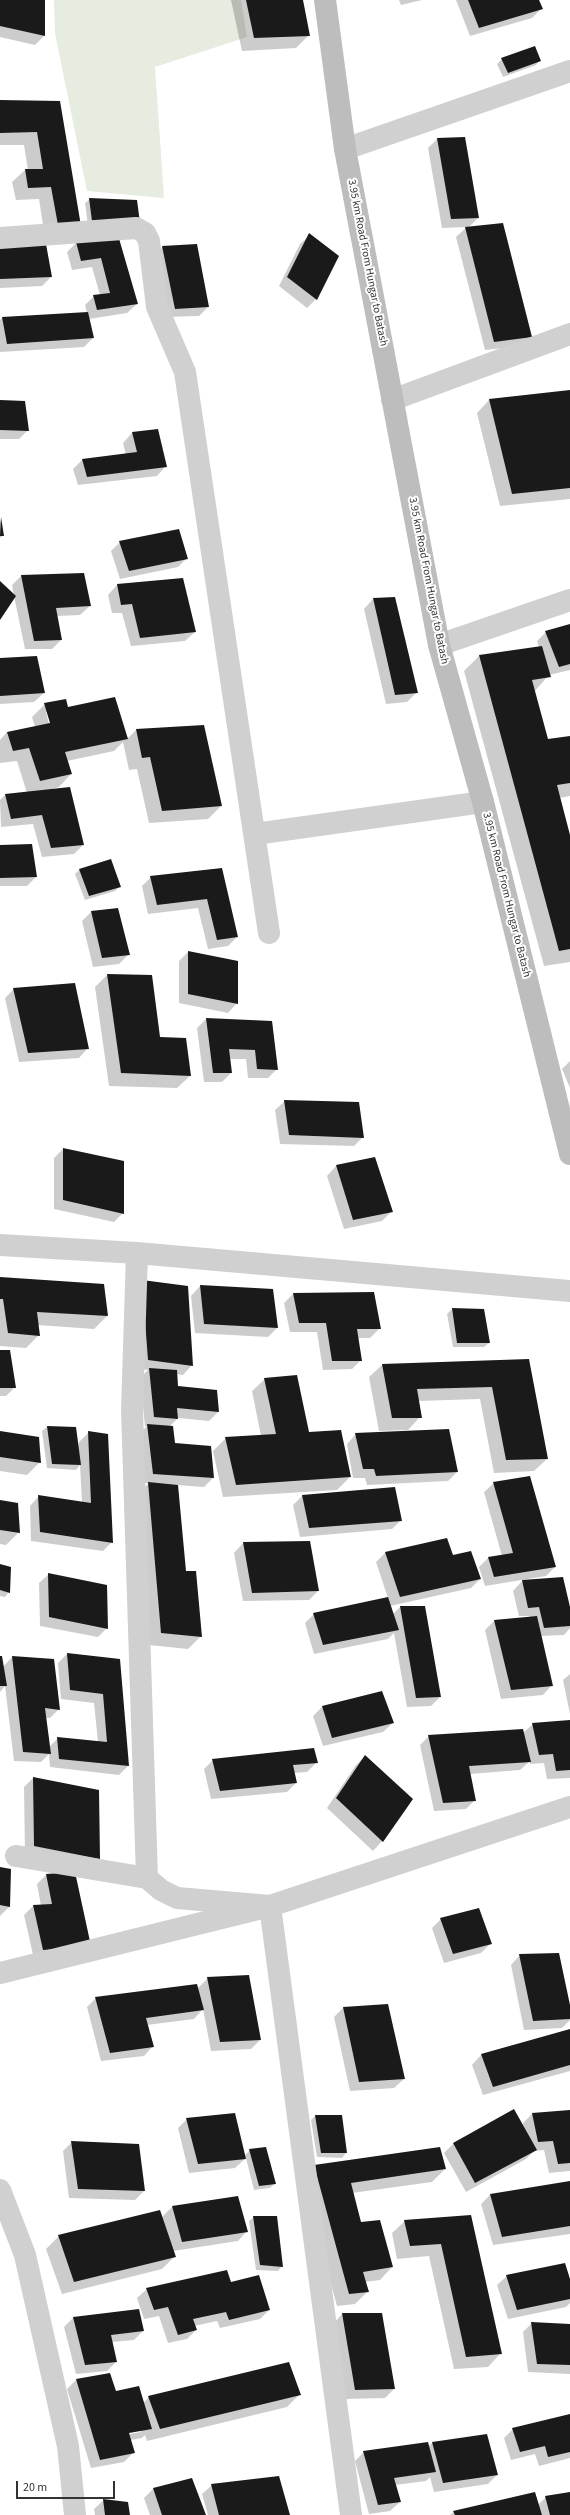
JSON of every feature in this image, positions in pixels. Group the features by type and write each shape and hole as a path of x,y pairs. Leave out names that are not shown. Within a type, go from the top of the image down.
{"street":[{"name":"3.95 km Road From Hungar to Batash","path":"325,0 345,149 439,645 483,802 570,1154"},
{"path":"345,149 570,71"},
{"path":"0,238 136,228 145,233 149,240 157,306 186,372 269,933"},
{"path":"392,400 570,334"},
{"path":"439,645 570,600"},
{"path":"255,834 483,802"},
{"path":"0,1245 137,1253 570,1291"},
{"path":"137,1253 132,1410 147,1878"},
{"path":"0,1973 270,1906 570,1807"},
{"path":"16,1856 147,1878 161,1890 177,1898 270,1906"},
{"path":"270,1906 351,2515"},
{"path":"0,2190 25,2255 68,2446 75,2515"}],"shaded area":[{"path":"54,0 241,0 247,37 155,67 164,198 87,191 55,33"}],"building":[{"path":"0,0 45,0 45,36 0,26"},
{"path":"246,0 303,0 310,36 254,38"},
{"path":"468,0 539,0 543,9 479,28"},
{"path":"535,46 541,61 508,73 501,58"},
{"path":"0,100 60,101 81,226 58,225 51,187 28,188 25,169 43,169 37,132 0,133"},
{"path":"465,137 479,218 451,219 437,138"},
{"path":"89,198 137,200 140,223 92,221"},
{"path":"503,223 532,337 494,342 465,227"},
{"path":"309,233 339,256 317,300 287,277"},
{"path":"118,235 138,304 97,310 93,295 110,293 101,258 81,261 76,242"},
{"path":"46,244 52,277 0,279 0,245"},
{"path":"197,244 209,307 175,309 162,246"},
{"path":"88,312 94,338 7,344 2,317"},
{"path":"570,390 570,488 512,494 489,399"},
{"path":"0,400 25,401 29,431 0,430"},
{"path":"158,429 167,467 87,477 82,459 137,452 132,432"},
{"path":"1,517 4,536 0,536"},
{"path":"179,529 188,559 129,571 119,541"},
{"path":"84,573 91,606 56,608 62,640 34,641 21,575"},
{"path":"183,578 196,632 140,638 132,604 121,605 117,584"},
{"path":"0,581 16,596 0,620"},
{"path":"395,597 418,693 395,695 373,598"},
{"path":"570,624 570,664 559,667 545,631"},
{"path":"542,646 551,677 532,680 548,739 570,736 570,783 557,785 570,835 570,949 559,951 479,655"},
{"path":"37,656 45,693 0,696 0,658"},
{"path":"115,697 128,739 65,752 72,774 40,781 29,748 13,751 7,732 50,723 44,703 66,699 68,707"},
{"path":"204,725 222,806 162,811 150,757 142,758 136,729"},
{"path":"70,787 84,845 51,848 42,815 11,819 5,794"},
{"path":"32,844 37,877 0,878 0,845"},
{"path":"111,859 121,887 89,896 79,869"},
{"path":"222,868 238,937 217,940 207,899 157,905 150,876"},
{"path":"118,908 130,955 102,958 91,911"},
{"path":"188,951 238,961 238,1004 188,994"},
{"path":"107,974 152,975 160,1037 186,1038 191,1076 121,1073"},
{"path":"75,983 89,1049 28,1053 13,988"},
{"path":"206,1018 272,1021 278,1070 257,1069 255,1050 229,1049 232,1073 213,1073"},
{"path":"284,1100 359,1102 364,1138 289,1135"},
{"path":"63,1148 124,1161 124,1214 63,1200"},
{"path":"375,1157 393,1212 353,1220 336,1165"},
{"path":"0,1277 104,1284 108,1316 37,1312 40,1336 8,1333 3,1299 0,1299"},
{"path":"142,1280 188,1286 193,1366 148,1360"},
{"path":"200,1285 273,1289 278,1328 204,1324"},
{"path":"374,1292 381,1329 357,1329 362,1361 332,1361 326,1323 299,1323 293,1293"},
{"path":"452,1308 484,1309 490,1343 457,1343"},
{"path":"0,1350 10,1350 16,1388 0,1388"},
{"path":"529,1359 548,1459 506,1460 492,1387 417,1389 422,1418 392,1418 382,1364"},
{"path":"149,1368 177,1370 178,1386 217,1390 219,1412 177,1408 178,1419 154,1417"},
{"path":"297,1375 309,1432 341,1430 351,1477 236,1485 225,1437 276,1434 264,1378"},
{"path":"147,1424 173,1426 175,1443 211,1446 214,1478 153,1474"},
{"path":"47,1426 76,1427 81,1465 52,1464"},
{"path":"449,1429 458,1472 376,1476 374,1469 363,1469 355,1433"},
{"path":"0,1431 39,1437 41,1463 0,1457"},
{"path":"88,1431 108,1434 113,1543 40,1532 38,1495 91,1503"},
{"path":"530,1476 556,1567 494,1577 488,1557 513,1553 493,1482"},
{"path":"148,1482 178,1485 186,1571 196,1571 202,1637 161,1633"},
{"path":"395,1487 402,1521 309,1528 302,1495"},
{"path":"0,1500 18,1503 20,1533 0,1530"},
{"path":"447,1538 453,1555 471,1551 481,1579 400,1597 385,1552"},
{"path":"310,1541 319,1591 252,1593 243,1542"},
{"path":"0,1564 11,1567 10,1593 0,1590"},
{"path":"48,1573 107,1585 108,1629 49,1617"},
{"path":"563,1577 570,1607 570,1626 544,1628 539,1607 528,1608 522,1580"},
{"path":"388,1597 399,1630 323,1645 313,1613"},
{"path":"400,1606 425,1606 441,1697 416,1698"},
{"path":"537,1616 553,1686 511,1690 494,1620"},
{"path":"67,1653 120,1659 129,1766 59,1759 57,1737 107,1742 103,1694 70,1690"},
{"path":"0,1656 2,1656 7,1686 0,1686"},
{"path":"12,1656 54,1659 60,1710 45,1708 51,1754 23,1752"},
{"path":"382,1691 394,1723 332,1738 322,1706"},
{"path":"570,1720 570,1770 556,1771 553,1754 539,1755 532,1723"},
{"path":"523,1729 531,1762 469,1766 476,1801 443,1803 428,1735"},
{"path":"314,1748 318,1763 293,1765 297,1783 220,1791 212,1759"},
{"path":"365,1755 413,1799 383,1842 336,1798"},
{"path":"33,1777 99,1790 100,1859 34,1846"},
{"path":"0,1867 11,1869 10,1907 0,1905"},
{"path":"75,1872 91,1946 43,1950 33,1905 52,1904 46,1874"},
{"path":"479,1908 492,1944 453,1954 440,1918"},
{"path":"559,1953 570,2005 570,2019 533,2021 519,1954"},
{"path":"249,1975 261,2040 220,2042 207,1977"},
{"path":"197,1984 204,2010 146,2018 154,2047 110,2053 95,1997"},
{"path":"388,2004 405,2079 359,2082 343,2007"},
{"path":"570,2029 570,2065 493,2087 481,2054"},
{"path":"514,2109 537,2150 475,2183 453,2143"},
{"path":"570,2110 570,2163 558,2164 553,2141 538,2142 532,2113"},
{"path":"235,2113 246,2159 198,2164 186,2118"},
{"path":"315,2115 342,2115 347,2153 321,2153"},
{"path":"71,2141 139,2144 145,2191 78,2189"},
{"path":"266,2147 276,2184 259,2186 249,2149"},
{"path":"440,2147 446,2169 351,2183 361,2222 380,2220 393,2267 363,2272 369,2292 349,2294 314,2165"},
{"path":"570,2181 570,2226 502,2237 490,2194"},
{"path":"238,2196 248,2232 182,2242 172,2206"},
{"path":"160,2210 176,2257 74,2282 58,2235"},
{"path":"471,2215 502,2354 466,2357 441,2244 410,2246 404,2220"},
{"path":"253,2216 277,2216 283,2267 260,2265"},
{"path":"565,2263 570,2279 570,2299 517,2310 506,2275"},
{"path":"227,2270 231,2282 259,2275 270,2310 229,2320 226,2312 193,2319 197,2330 178,2335 168,2307 154,2310 146,2288"},
{"path":"139,2309 144,2331 111,2335 117,2362 85,2365 73,2317"},
{"path":"342,2313 382,2313 395,2389 355,2390"},
{"path":"531,2322 570,2324 570,2365 537,2364"},
{"path":"289,2362 301,2395 160,2429 148,2396"},
{"path":"110,2373 116,2391 139,2386 152,2429 129,2433 135,2453 100,2460 76,2379"},
{"path":"570,2414 570,2452 548,2457 545,2446 520,2452 512,2428"},
{"path":"487,2434 498,2475 443,2483 432,2442"},
{"path":"428,2442 436,2472 394,2478 401,2502 378,2505 363,2451"},
{"path":"279,2476 290,2515 219,2515 211,2484"},
{"path":"192,2478 206,2515 162,2515 153,2488"},
{"path":"535,2492 542,2515 455,2515 453,2511"},
{"path":"570,2492 570,2515 550,2515 545,2496"},
{"path":"103,2499 128,2502 130,2515 105,2515"}]}
